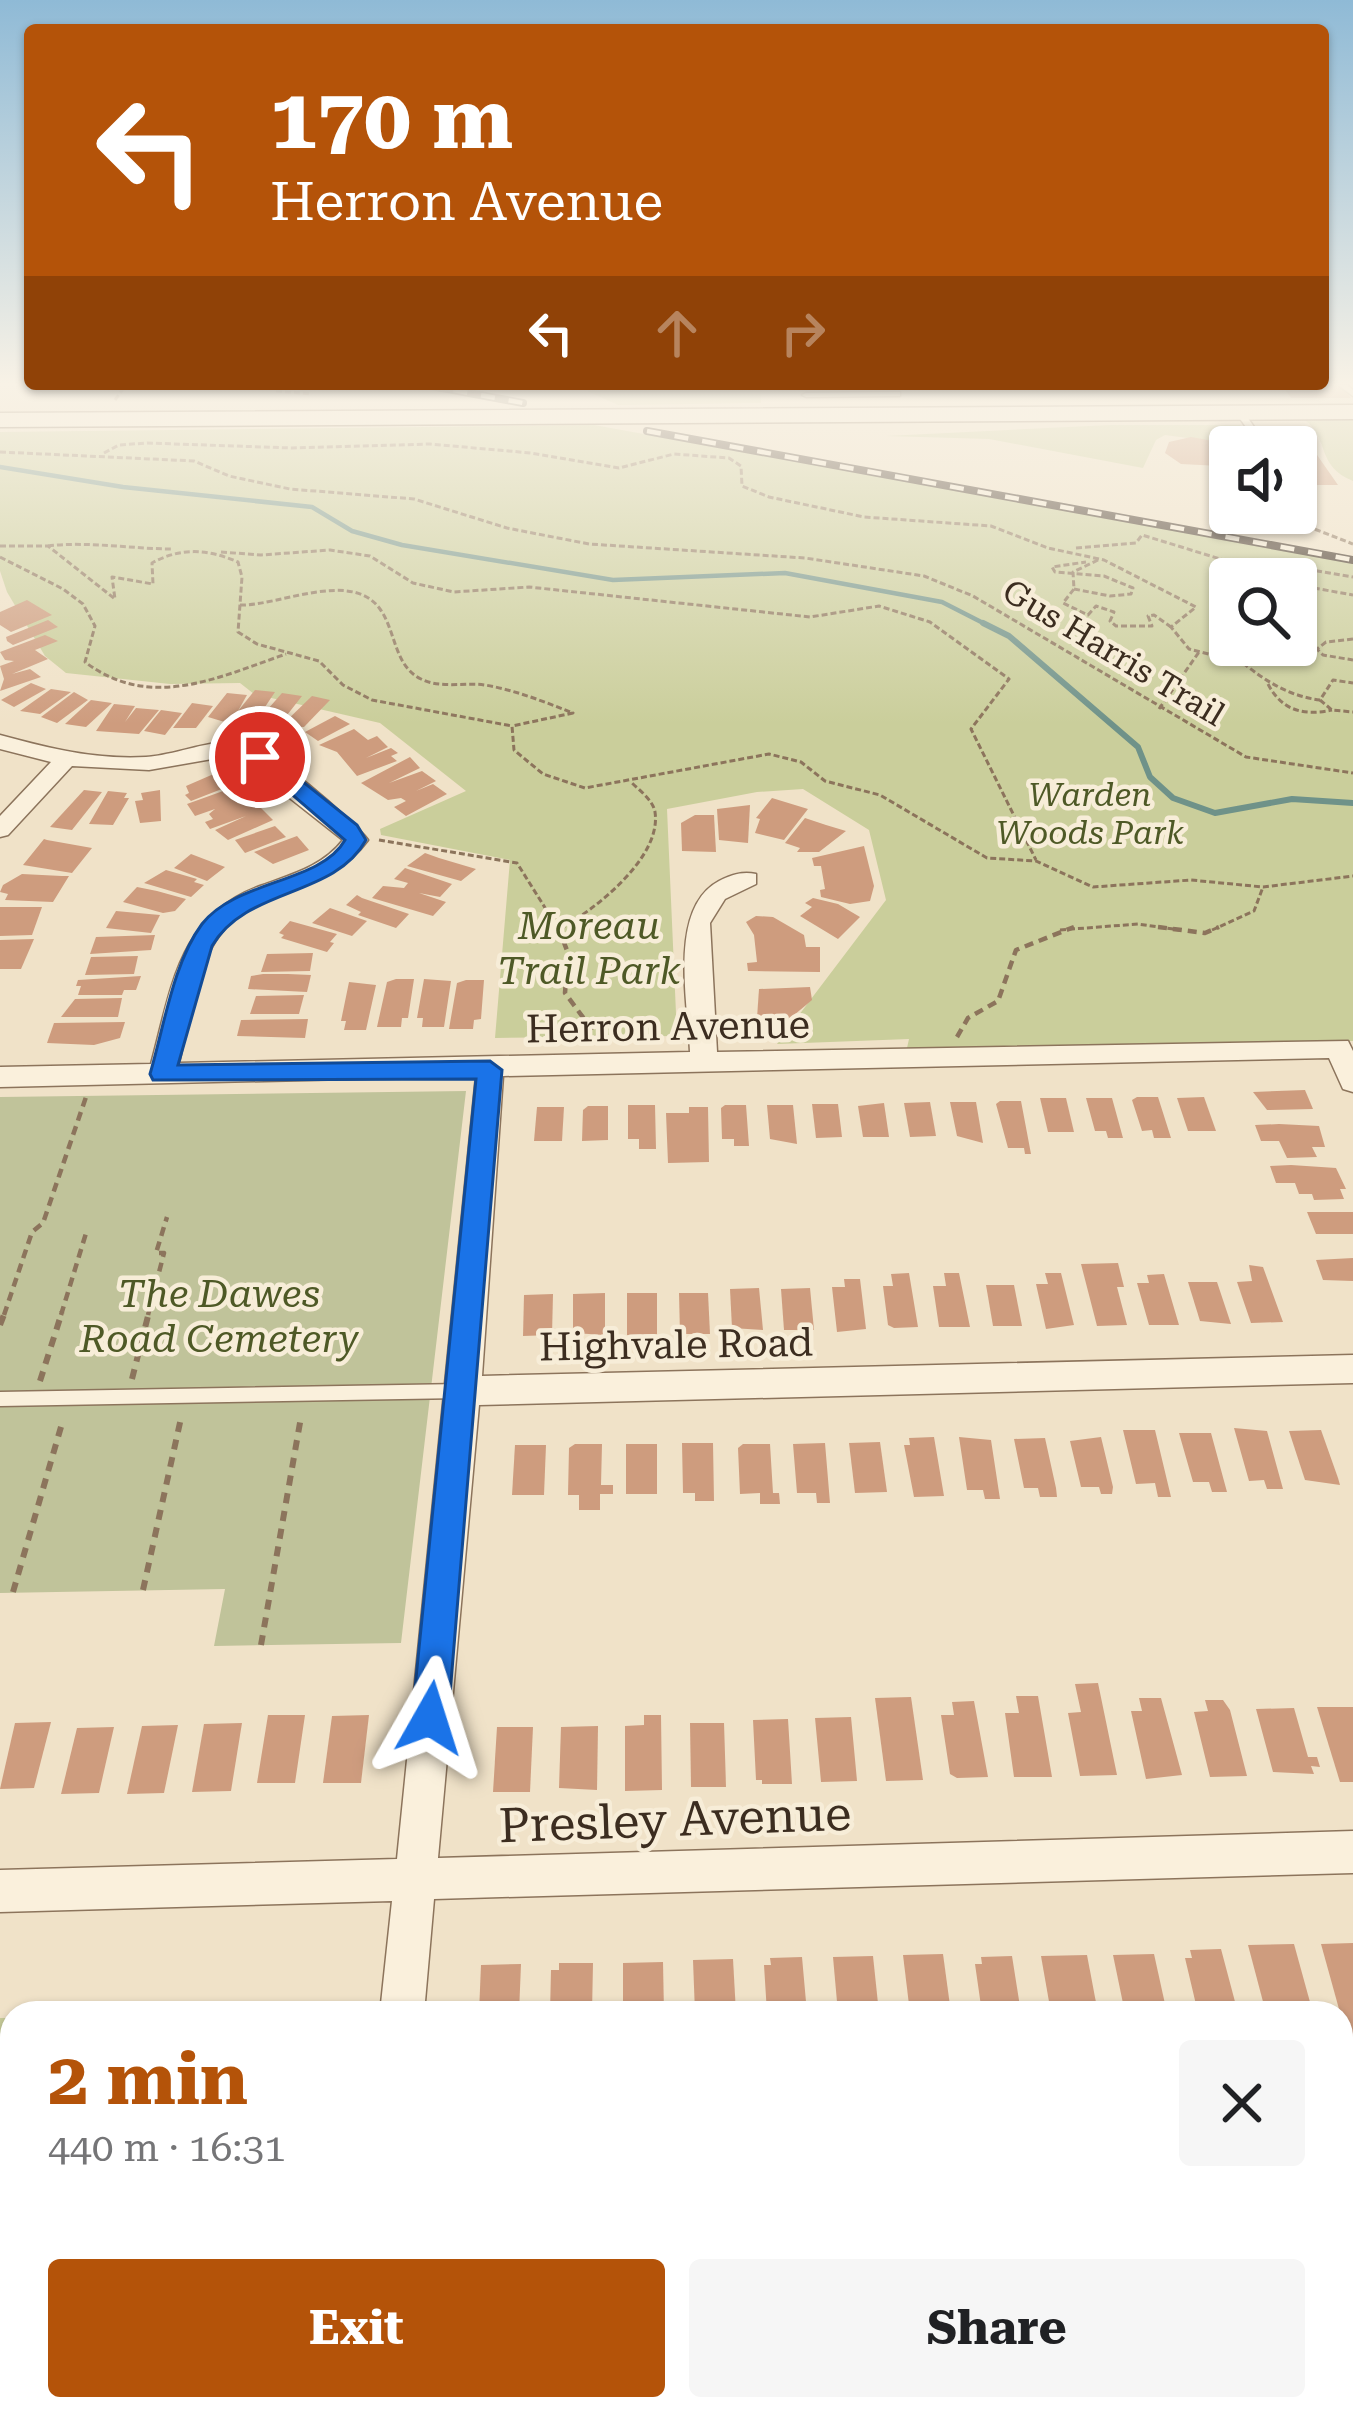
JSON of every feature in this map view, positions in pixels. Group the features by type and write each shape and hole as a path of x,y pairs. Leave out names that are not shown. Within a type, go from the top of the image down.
{"street":[{"path":"0,742 66,759 130,764 170,761 225,747 244,749 356,840 347,855 330,866 254,896 213,925 201,946 162,1074"},
{"path":"0,830 66,759"},
{"path":"704,1065 698,922 705,902 723,887 747,879"},
{"name":"Herron Avenue","path":"0,1077 490,1070 1338,1048 1353,1082"},
{"path":"403,2001 464,1390 490,1070"},
{"name":"Highvale Road","path":"464,1390 1353,1370"},
{"name":"Presley Avenue","path":"0,1891 1353,1852"}],"lane":[{"name":"Highvale Road","path":"0,1399 464,1390"}],"path":[{"name":"Gus Harris Trail","path":"391,498 589,544 863,563 924,576 973,596 1246,757 1353,773"},
{"path":"774,498 864,517 969,521 1048,548 1070,549 1104,560 1196,607 1171,627"},
{"path":"1317,534 1353,544"},
{"path":"1070,549 1096,543 1136,544 1142,536 1217,558"},
{"path":"0,546 74,543 101,549 140,545 261,555 329,550 370,556 413,584 454,592 530,586 638,602 693,601 809,617 880,606 930,622 1009,679 970,729 1036,861"},
{"path":"48,546 115,599 112,577 153,584 152,562 173,549"},
{"path":"215,551 238,562 242,577 238,605 238,632 257,644 319,661 343,685 372,700 512,726 573,713 485,685 433,683 415,676 395,654 382,612 367,596 334,591 308,594 281,606 238,605"},
{"path":"0,557 82,604 95,626 85,662 96,673 124,685 148,691 184,688 291,652"},
{"path":"1073,589 1110,596 1131,594 1132,588 1104,576 1072,575 1052,567 1104,560"},
{"path":"1072,575 1088,562"},
{"path":"1317,571 1353,577"},
{"path":"1072,575 1073,589 1063,603 1077,614 1088,615 1096,606 1106,606 1114,612 1110,621 1116,626 1152,626 1148,616 1154,615 1171,627 1177,640 1209,654"},
{"path":"1317,589 1353,595"},
{"path":"1353,639 1326,642 1317,649 1323,656 1353,660"},
{"path":"1159,709 1174,695 1181,670 1199,652"},
{"path":"1248,666 1283,706 1300,713 1353,712"},
{"path":"1321,700 1323,689 1334,680 1353,683"},
{"path":"1268,684 1298,698 1321,700 1332,710"},
{"path":"512,726 514,750 543,775 585,788 631,782 711,761 769,754 801,762 825,781 880,795 987,858 1036,861 1093,887 1191,880 1263,887 1353,876"},
{"path":"560,929 596,910 616,892 643,854 656,816 652,804 631,782"},
{"path":"356,840 397,840 517,863 560,929 568,953 565,993 602,1046"},
{"path":"945,1058 968,1018 998,1001 1016,950 1066,927 1138,924 1205,933 1253,911 1263,887"},
{"path":"0,1325 32,1232 43,1223 87,1096"},
{"path":"127,1396 164,1253 157,1253 167,1216"},
{"path":"34,1398 87,1230"},
{"path":"260,1645 305,1393"},
{"path":"142,1590 186,1395"},
{"path":"13,1592 69,1397"}],"green space":[{"name":"Warden Woods Park","path":"0,498 998,498 1353,562 1353,1041 905,1057 909,1039 777,1044 886,900 869,830 803,789 757,792 667,809 677,1036 495,1038 510,860 381,835 380,829 466,791 380,723 254,694 240,683 170,684 66,673 45,656 7,592 0,571"},
{"name":"The Dawes Road Cemetery","path":"466,1091 401,1643 214,1646 225,1589 0,1593 0,1097"}],"building":[{"path":"27,600 52,615 11,632 0,625 0,612"},
{"path":"48,620 58,627 13,645 7,641 6,637"},
{"path":"45,635 58,641 35,650 48,659 12,674 30,669 41,677 0,691 4,679 0,666 14,661 5,660 0,652"},
{"path":"31,683 46,689 14,707 1,700"},
{"path":"51,689 71,692 40,714 20,711"},
{"path":"255,690 275,692 257,719 228,723 208,717 227,693 247,695 238,711"},
{"path":"74,692 88,700 57,723 41,717"},
{"path":"282,693 302,696 280,724 263,721 266,718 261,717"},
{"path":"312,696 330,700 304,727 281,726"},
{"path":"91,700 112,703 86,727 65,724"},
{"path":"192,703 213,706 196,728 173,728"},
{"path":"114,704 135,706 125,722 136,708 159,710 139,734 96,731"},
{"path":"161,710 182,713 165,735 144,731"},
{"path":"335,716 350,724 318,741 305,732"},
{"path":"354,729 368,740 377,736 388,747 366,758 391,748 398,753 391,756 397,761 357,776 337,752 319,745"},
{"path":"410,757 420,768 389,783 422,771 436,781 416,791 433,784 447,794 406,816 394,807 406,801 388,800 361,783"},
{"path":"216,773 232,785 191,801 185,795 189,793 186,786"},
{"path":"237,786 244,796 235,799 238,803 254,801 273,820 228,840 215,830 246,816 210,829 205,822 213,819 209,814 215,809 195,816 187,804"},
{"path":"84,790 102,792 72,830 50,827"},
{"path":"160,790 161,821 140,823 135,801 143,800 141,793"},
{"path":"108,791 127,793 124,798 129,798 113,825 89,824"},
{"path":"772,798 808,809 784,840 755,833 760,819 756,818"},
{"path":"750,805 748,843 719,840 717,809"},
{"path":"695,815 714,815 716,852 682,851 681,823"},
{"path":"805,818 846,831 819,852 797,852 800,848 785,843"},
{"path":"275,826 286,837 245,853 235,840"},
{"path":"297,836 309,850 273,864 254,852"},
{"path":"44,839 92,848 72,873 23,865"},
{"path":"864,846 874,886 870,901 850,904 821,897 820,890 825,889 821,866 814,866 812,858"},
{"path":"425,853 476,869 461,881 407,866"},
{"path":"191,854 225,867 207,881 174,868"},
{"path":"405,868 452,884 440,897 419,893 446,902 433,916 372,898 383,886 404,888 408,883 394,879"},
{"path":"166,870 204,885 191,897 144,883"},
{"path":"22,874 69,876 53,902 5,900 8,894 0,892 3,885"},
{"path":"137,887 186,899 175,911 163,913 123,902"},
{"path":"357,895 409,914 396,928 358,915 361,912 346,905"},
{"path":"813,898 838,904 860,917 838,939 800,916 812,907 805,903"},
{"path":"0,907 42,907 32,935 0,936"},
{"path":"330,908 367,921 352,936 312,923"},
{"path":"116,911 160,915 151,933 106,928"},
{"path":"756,916 773,917 804,935 806,947 820,947 820,972 748,971 747,963 757,962 754,935 746,922"},
{"path":"290,921 337,934 330,942 334,943 327,952 281,938 284,935 279,933"},
{"path":"155,935 151,950 90,954 96,937"},
{"path":"34,939 21,969 0,969 0,940"},
{"path":"313,953 310,971 261,972 267,954"},
{"path":"138,956 134,974 85,975 91,957"},
{"path":"311,975 307,992 248,989 251,976"},
{"path":"141,976 136,990 124,990 122,995 78,995 78,980"},
{"path":"414,979 408,1018 402,1018 401,1027 377,1027 387,982"},
{"path":"424,979 451,981 444,1027 422,1027 423,1018 417,1018"},
{"path":"484,980 481,1019 474,1020 473,1029 449,1029 457,983"},
{"path":"349,982 376,985 366,1030 344,1030 346,1021 341,1021"},
{"path":"810,987 812,1000 787,1021 769,1024 757,1018 759,989"},
{"path":"304,995 299,1014 250,1014 256,996"},
{"path":"122,998 118,1017 61,1017 75,999"},
{"path":"308,1019 305,1038 237,1036 241,1020"},
{"path":"125,1022 120,1038 94,1045 47,1043 54,1023"},
{"path":"1305,1090 1313,1109 1267,1110 1253,1092"},
{"path":"1158,1097 1171,1138 1154,1138 1152,1130 1142,1131 1132,1100"},
{"path":"1204,1097 1216,1131 1188,1131 1177,1098"},
{"path":"1040,1098 1066,1098 1074,1132 1048,1132"},
{"path":"1086,1098 1112,1098 1123,1138 1108,1138 1106,1131 1095,1131"},
{"path":"1021,1101 1031,1154 1025,1154 1024,1148 1008,1148 996,1104"},
{"path":"930,1102 936,1136 910,1137 904,1103"},
{"path":"950,1102 976,1102 983,1143 957,1136"},
{"path":"884,1103 889,1137 863,1137 858,1106"},
{"path":"812,1104 838,1104 842,1137 816,1138"},
{"path":"628,1105 655,1105 656,1149 639,1149 639,1139 628,1139"},
{"path":"746,1105 749,1146 734,1146 734,1139 722,1139 721,1108"},
{"path":"767,1105 793,1105 797,1144 770,1139"},
{"path":"608,1106 608,1140 582,1141 583,1110"},
{"path":"537,1107 564,1107 562,1141 534,1141"},
{"path":"689,1107 708,1107 709,1162 668,1163 666,1113 689,1113"},
{"path":"1255,1125 1319,1126 1325,1147 1312,1147 1317,1157 1287,1158 1279,1141 1261,1141"},
{"path":"1270,1166 1336,1168 1346,1189 1340,1189 1344,1199 1314,1200 1312,1194 1299,1194 1295,1183 1276,1183"},
{"path":"1307,1212 1353,1212 1353,1234 1316,1234"},
{"path":"1353,1258 1353,1281 1323,1280 1316,1260"},
{"path":"1118,1263 1124,1287 1117,1287 1127,1325 1097,1326 1081,1264"},
{"path":"1249,1265 1263,1267 1283,1322 1251,1323 1237,1282 1252,1281"},
{"path":"909,1273 918,1327 894,1328 888,1325 883,1286 893,1286 891,1274"},
{"path":"944,1273 959,1273 970,1327 939,1327 933,1286 946,1286"},
{"path":"1045,1273 1061,1273 1074,1325 1046,1329 1036,1284 1048,1284"},
{"path":"1164,1274 1179,1325 1149,1325 1137,1283 1149,1283 1147,1275"},
{"path":"844,1279 860,1279 866,1329 837,1332 832,1287 845,1287"},
{"path":"1188,1282 1217,1282 1231,1324 1200,1321"},
{"path":"986,1285 1014,1285 1022,1326 993,1326"},
{"path":"759,1288 763,1330 732,1328 730,1289"},
{"path":"810,1288 814,1330 784,1330 781,1289"},
{"path":"605,1293 605,1335 573,1333 573,1294"},
{"path":"627,1293 657,1293 657,1334 627,1335"},
{"path":"679,1293 708,1293 710,1334 680,1334"},
{"path":"553,1294 552,1335 523,1336 524,1295"},
{"path":"1234,1428 1267,1431 1283,1489 1267,1489 1264,1480 1249,1481"},
{"path":"1123,1430 1155,1430 1171,1497 1158,1497 1155,1483 1136,1484"},
{"path":"1321,1430 1340,1485 1305,1480 1289,1431"},
{"path":"1179,1433 1211,1433 1227,1492 1212,1492 1209,1482 1193,1482"},
{"path":"934,1437 944,1496 914,1497 904,1445 910,1445 909,1438"},
{"path":"959,1437 991,1440 1000,1499 985,1499 983,1490 967,1490"},
{"path":"1101,1437 1112,1494 1101,1494 1099,1487 1081,1487 1070,1441"},
{"path":"1045,1438 1057,1497 1040,1497 1038,1488 1024,1488 1014,1439"},
{"path":"880,1442 887,1492 855,1493 849,1443"},
{"path":"682,1443 713,1443 714,1501 695,1501 695,1493 683,1493"},
{"path":"825,1443 830,1503 817,1503 816,1493 797,1493 793,1444"},
{"path":"602,1444 601,1485 613,1485 613,1494 600,1494 600,1510 579,1510 579,1495 568,1495 569,1448"},
{"path":"626,1444 657,1444 657,1494 626,1494"},
{"path":"770,1444 773,1493 779,1493 780,1504 760,1504 760,1493 740,1494 738,1448"},
{"path":"515,1445 546,1445 544,1495 512,1495"},
{"path":"1098,1683 1117,1775 1080,1776 1068,1713 1081,1712 1075,1684"},
{"path":"1016,1696 1038,1696 1052,1777 1014,1777 1005,1713 1019,1713"},
{"path":"911,1697 923,1780 886,1781 875,1698"},
{"path":"1139,1698 1161,1698 1182,1775 1146,1779 1131,1711 1142,1711"},
{"path":"1205,1700 1223,1700 1230,1710 1247,1776 1210,1777 1194,1712 1208,1711"},
{"path":"974,1701 988,1777 957,1778 950,1774 941,1715 954,1715 952,1702"},
{"path":"1317,1707 1353,1707 1353,1782 1340,1782"},
{"path":"1294,1708 1308,1757 1317,1757 1320,1767 1311,1766 1314,1774 1273,1772 1256,1709"},
{"path":"268,1715 305,1715 295,1783 257,1783"},
{"path":"369,1715 361,1783 323,1783 332,1716"},
{"path":"644,1715 661,1715 662,1790 625,1791 625,1726 644,1725"},
{"path":"851,1717 857,1781 821,1782 815,1718"},
{"path":"788,1719 792,1784 762,1784 756,1780 753,1720"},
{"path":"51,1722 34,1788 0,1789 15,1723"},
{"path":"242,1723 231,1791 192,1792 204,1724"},
{"path":"690,1723 724,1723 726,1787 691,1787"},
{"path":"178,1725 164,1793 127,1794 142,1726"},
{"path":"598,1726 597,1790 559,1788 561,1727"},
{"path":"114,1727 99,1793 61,1794 77,1728"},
{"path":"497,1727 533,1727 530,1792 493,1792"},
{"path":"1353,1943 1353,2001 1337,2001 1321,1944"},
{"path":"1294,1944 1310,2001 1263,2001 1248,1945"},
{"path":"1221,1949 1235,2001 1195,2001 1185,1958 1192,1958 1190,1950"},
{"path":"943,1954 949,2001 909,2001 903,1955"},
{"path":"1154,1954 1164,2001 1123,2001 1113,1955"},
{"path":"1087,1955 1096,2001 1049,2001 1041,1956"},
{"path":"873,1956 878,2001 837,2001 833,1957"},
{"path":"1012,1956 1019,2001 980,2001 975,1964 982,1964 981,1957"},
{"path":"802,1957 806,2001 766,2001 764,1965 771,1965 770,1958"},
{"path":"733,1959 735,2001 695,2001 693,1960"},
{"path":"663,1962 664,2001 623,2001 623,1963"},
{"path":"559,1963 593,1963 592,2001 550,2001 551,1970 559,1970"},
{"path":"521,1964 519,2001 480,2001 481,1965"}],"waterway":[{"path":"227,498 312,507 352,531 402,545 613,580 785,573 942,602 989,626"},
{"path":"983,623 989,626"},
{"path":"989,626 1009,636 1138,747 1150,777 1173,798 1215,813 1292,799 1353,803"}],"railway":[{"path":"1014,498 1353,560"}],"route":[{"path":"260,757 356,840 347,855 330,866 254,896 213,925 201,946 162,1074 490,1070 464,1390 430,1718"}],"park label":[{"name":"Moreau Trail Park","path":"589,948"}]}
